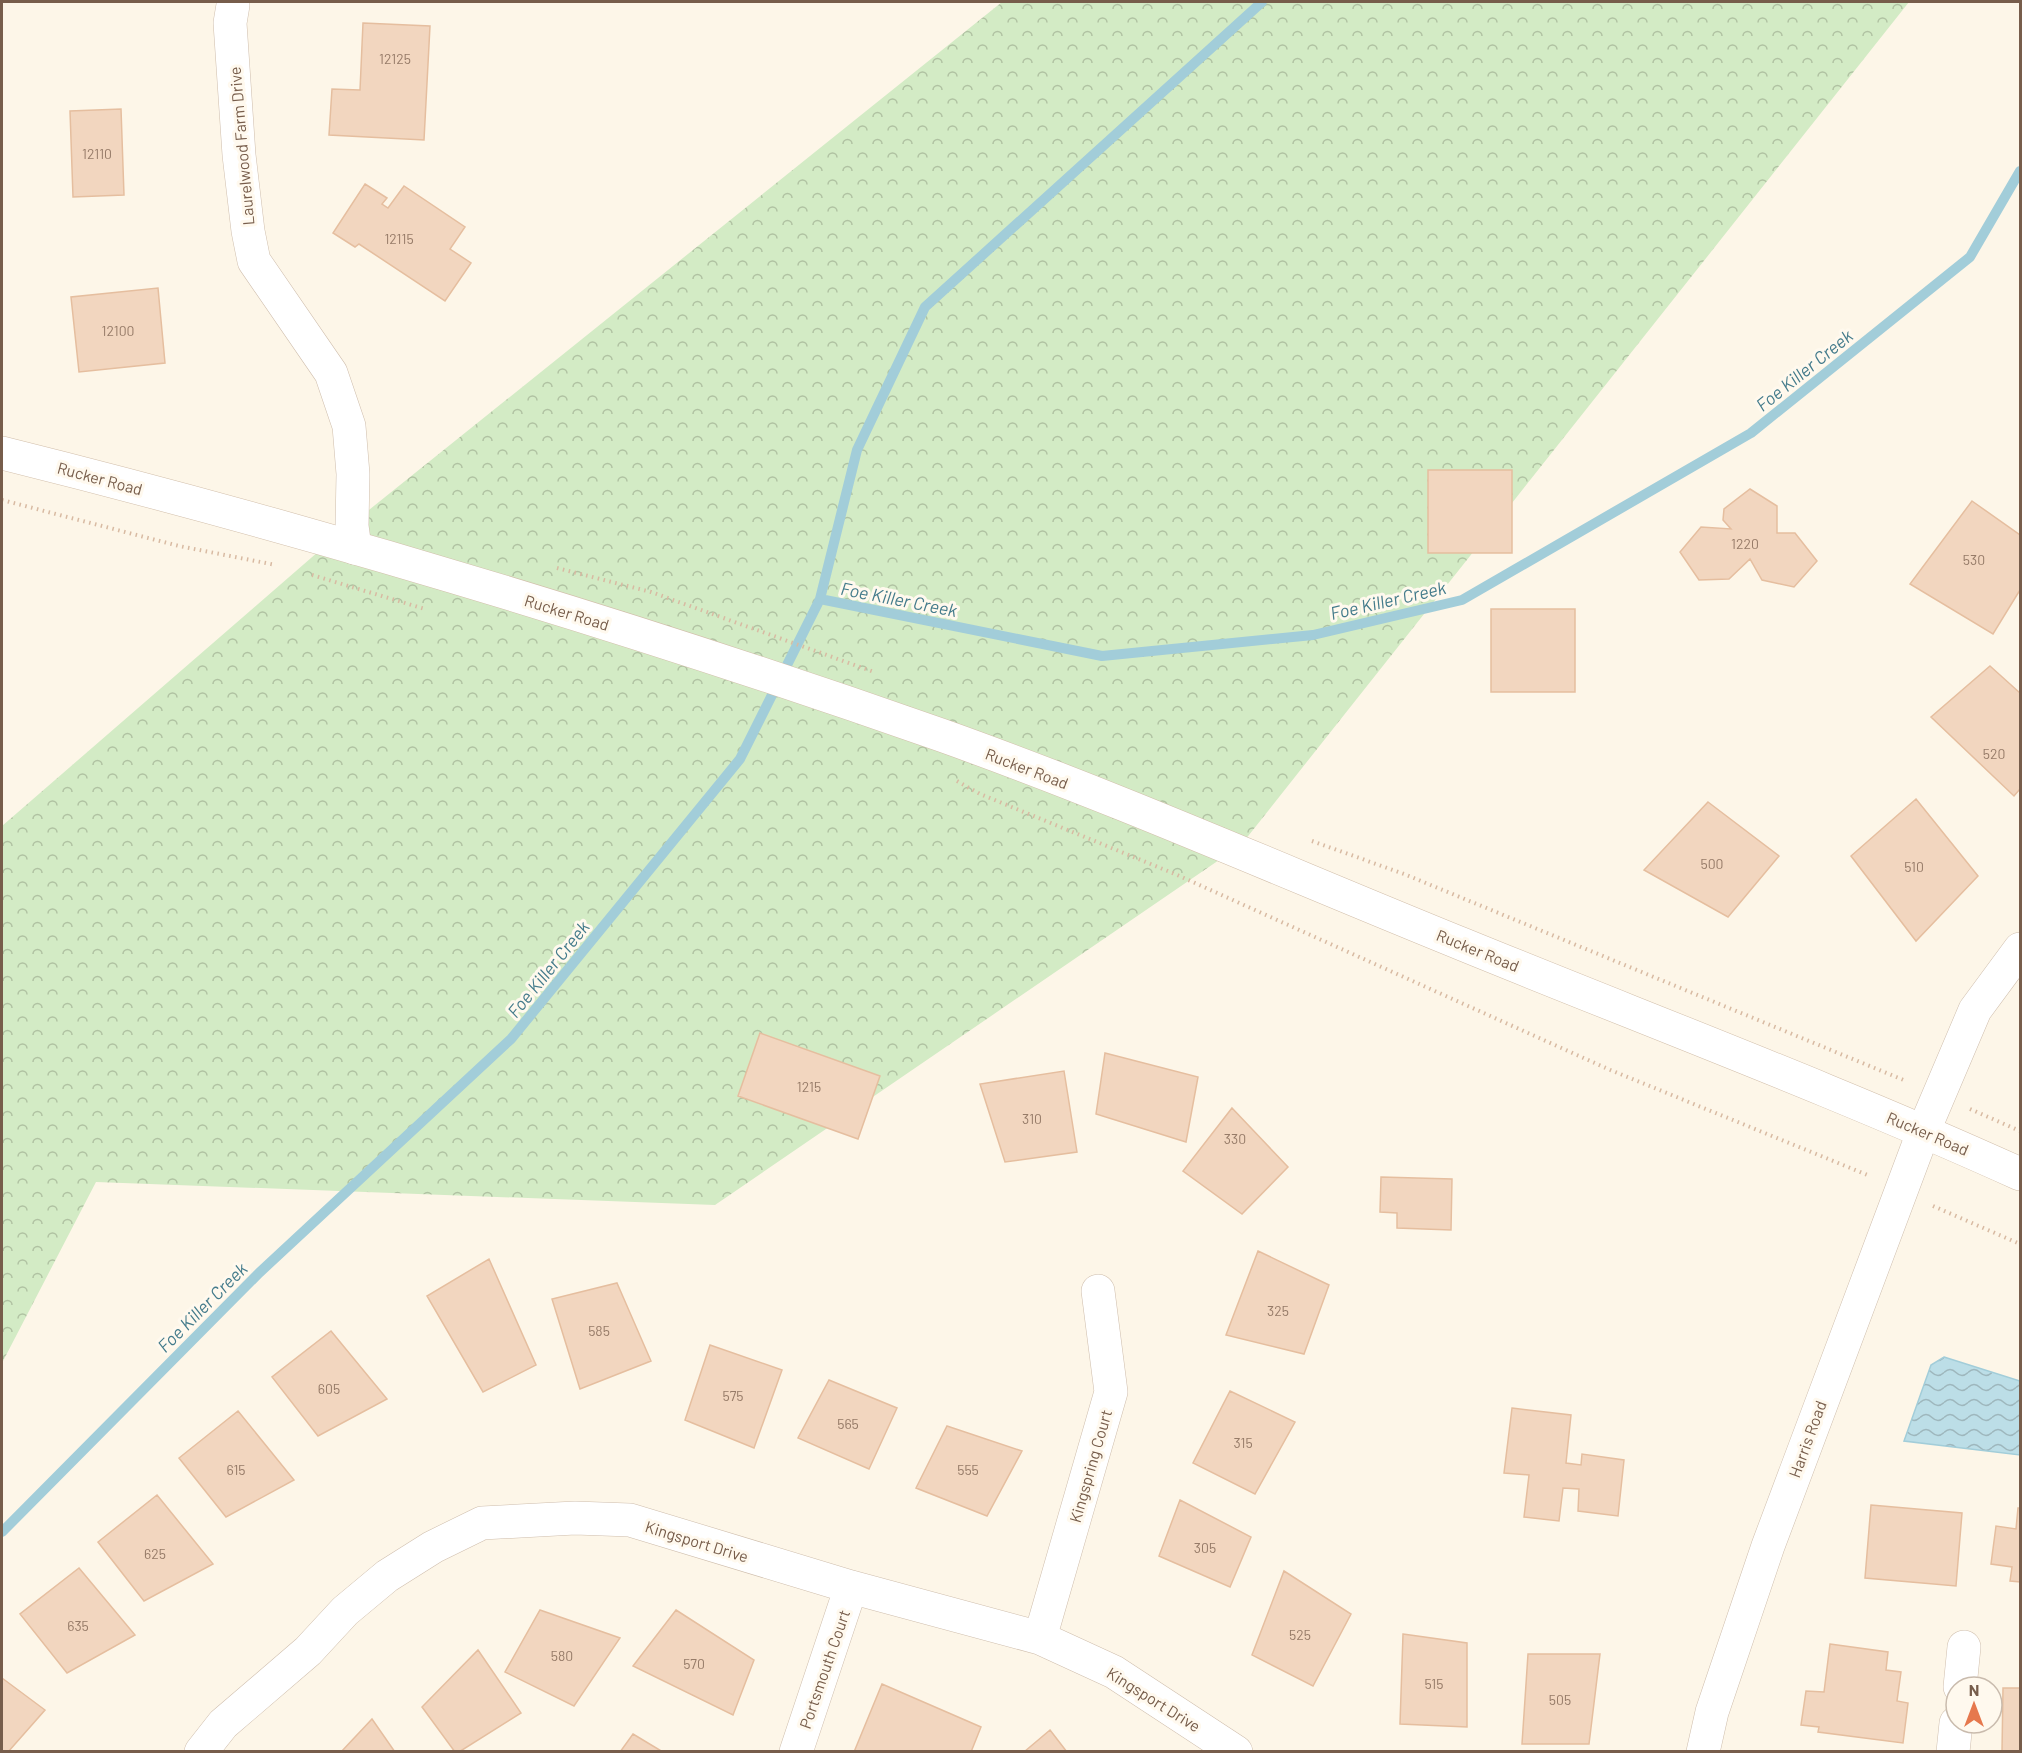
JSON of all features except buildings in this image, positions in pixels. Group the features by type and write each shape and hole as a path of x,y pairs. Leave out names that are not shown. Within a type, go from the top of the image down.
{"street":[{"name":"Laurelwood Farm Drive","path":"233,5 230,23 239,155 254,261 332,373 349,426 355,548"},
{"name":"Rucker Road","path":"2,453 110,480 355,548 578,615 945,737 1224,844 1463,945 1924,1130 2020,1174"},
{"name":"Harris Road","path":"1703,1752 1712,1712 1768,1546 1924,1130 1975,1010 2020,949"},
{"name":"Kingspring Court","path":"1040,1638 1111,1392 1098,1291"},
{"name":"Kingsport Drive","path":"201,1752 223,1724 308,1651 345,1611 387,1576 433,1547 482,1523 576,1518 630,1520 851,1587 1040,1638 1114,1672 1236,1752"},
{"name":"Portsmouth Court","path":"796,1752 851,1587"},
{"path":"1961,1675 1964,1647"},
{"path":"1953,1752 1955,1735"}],"path":[{"path":"2,500 179,546 278,566"},
{"path":"300,572 436,612"},
{"path":"728,619 841,658"},
{"path":"954,779 980,794 1175,874 1608,1069 1902,1191 2020,1244"}],"green space":[{"path":"1002,2 1909,2 1241,845 715,1205 96,1182 2,1363 2,826 334,538"}],"water":[{"path":"1944,1357 2020,1381 2020,1455 1904,1441 1931,1365"}],"waterway":[{"path":"820,599 857,450 925,307 1262,2"},
{"name":"Foe Killer Creek","path":"2,1532 259,1273 511,1039 740,759 820,599 1102,656 1313,635 1462,600 1751,433 1970,257 2020,171"}]}
